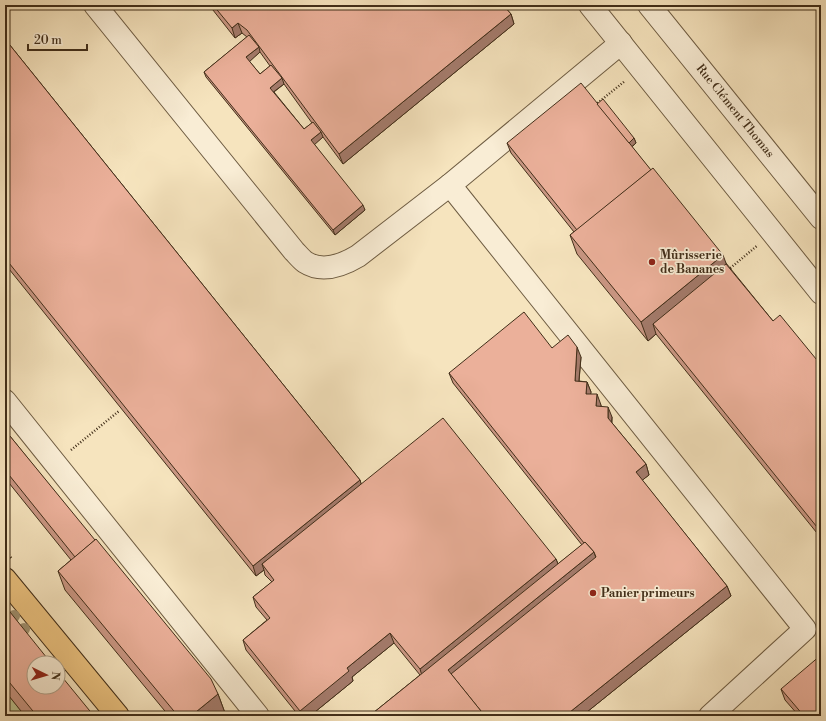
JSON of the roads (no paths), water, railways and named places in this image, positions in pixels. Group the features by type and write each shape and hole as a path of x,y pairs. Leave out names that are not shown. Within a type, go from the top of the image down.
{"main road":[{"path":"5,579 118,716"}],"lane":[{"path":"95,5 294,251 305,262 330,267 343,265 358,256 450,185 621,43"},
{"path":"590,5 821,292"},
{"name":"Rue Clément Thomas","path":"649,5 821,218"},
{"path":"450,185 813,632 710,716"},
{"path":"5,401 258,716"}],"place":[{"name":"Mûrisserie de Bananes","path":"652,262"},
{"name":"Panier primeurs","path":"593,593"}]}
